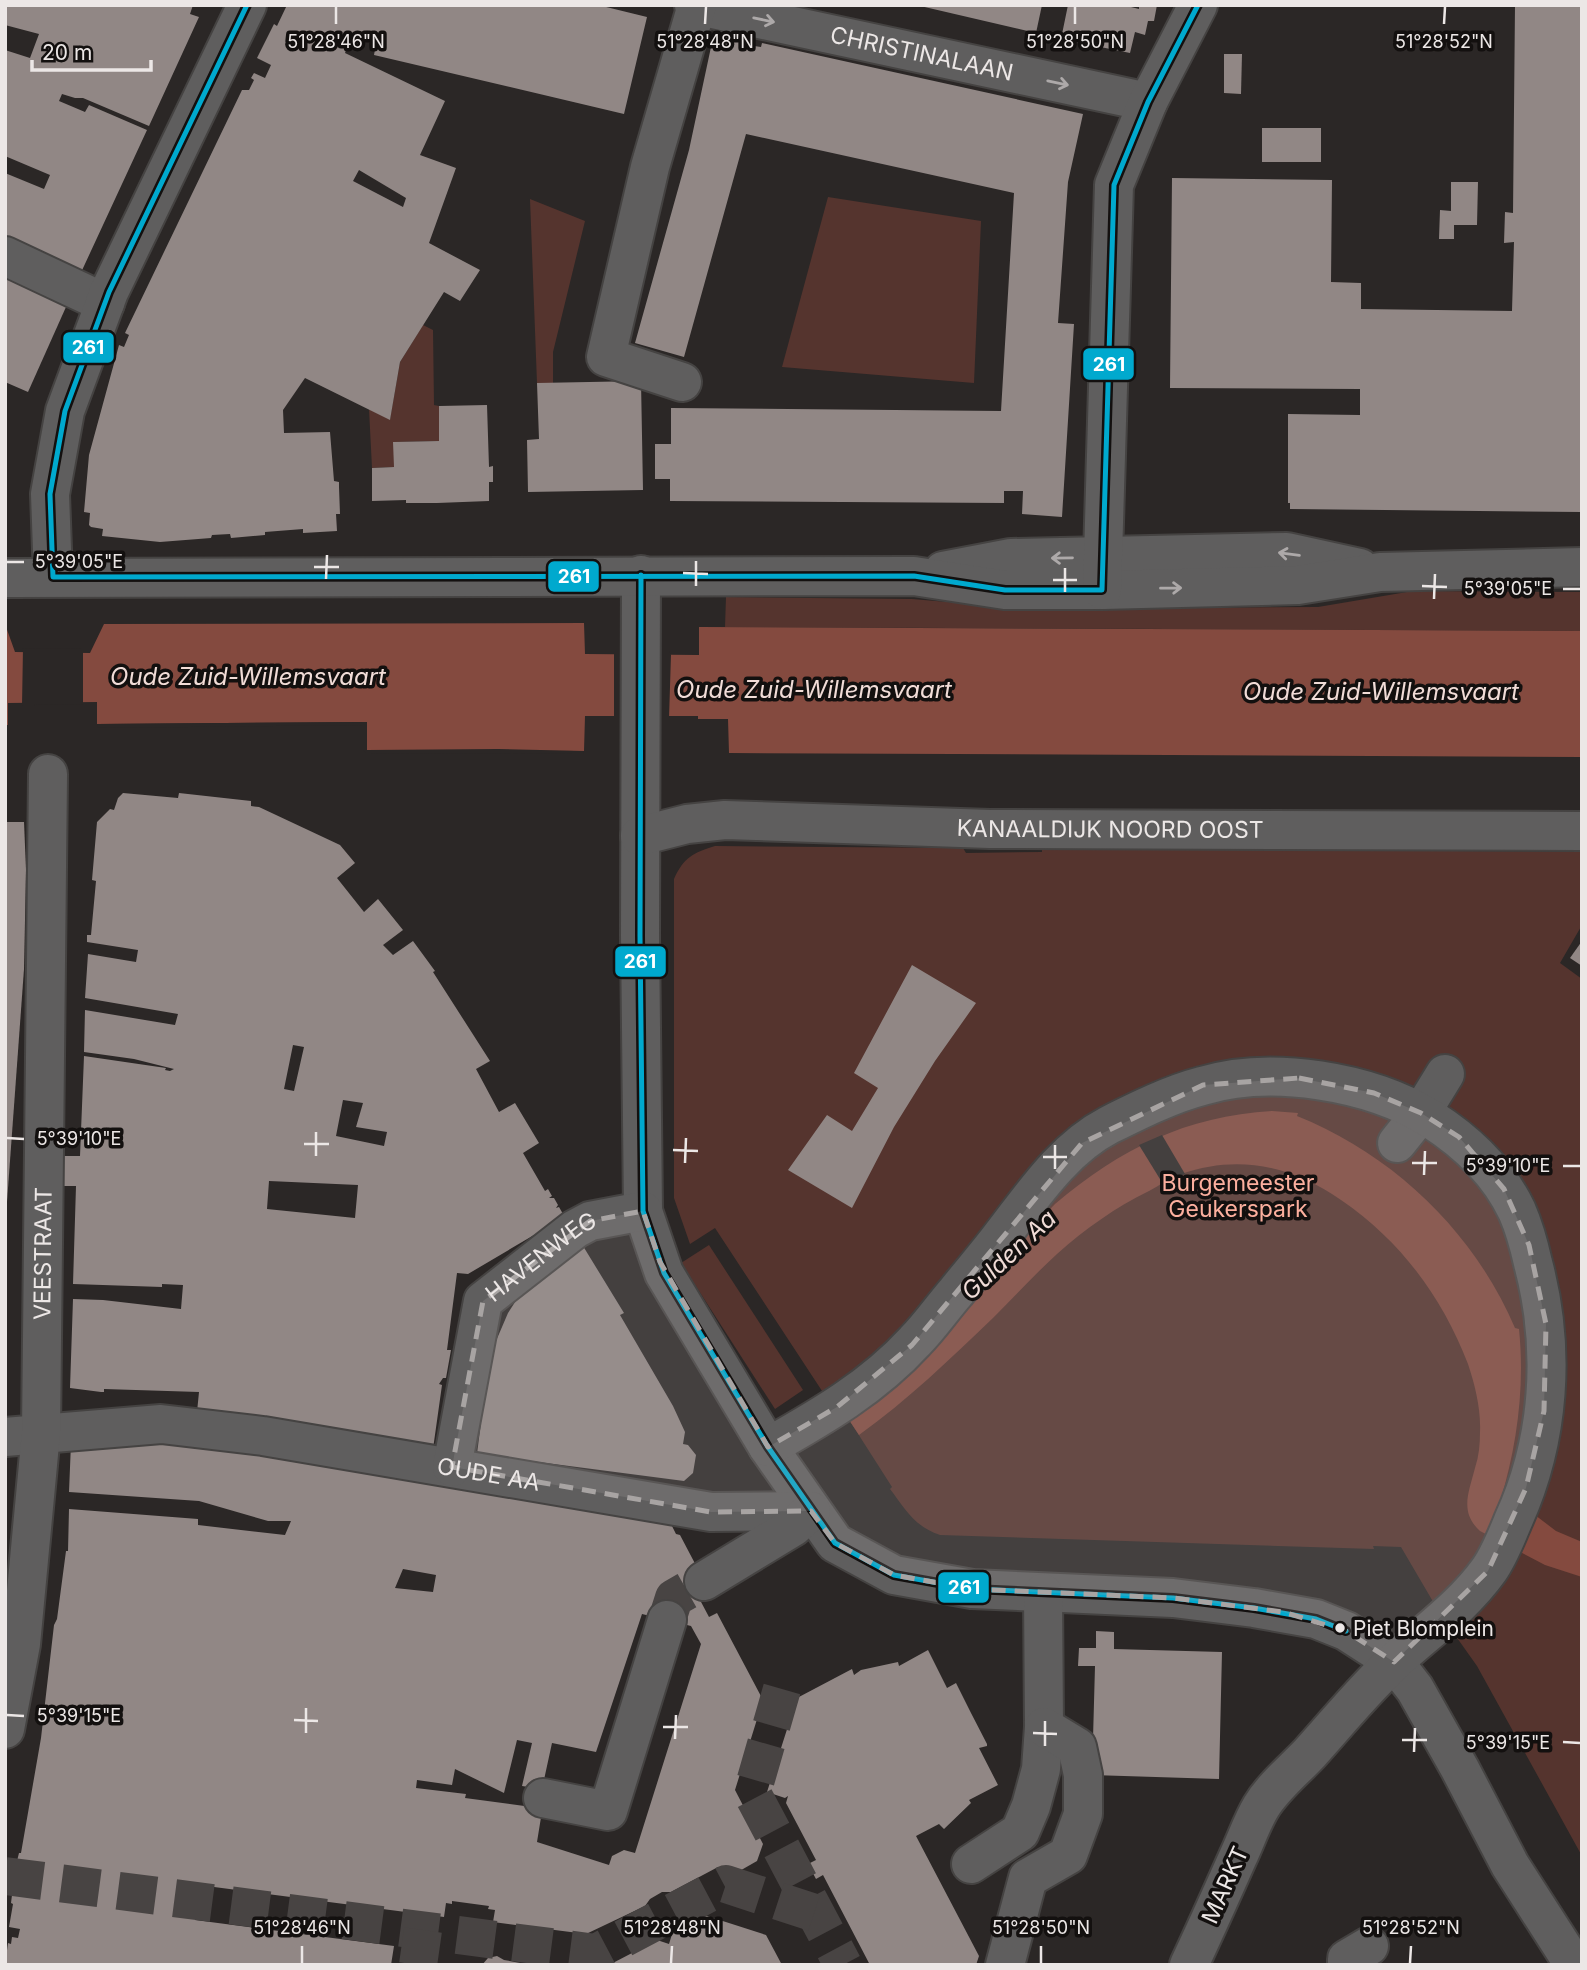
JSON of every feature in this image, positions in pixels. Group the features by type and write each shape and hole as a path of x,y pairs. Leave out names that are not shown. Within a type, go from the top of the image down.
{"street":[{"path":"53,578 50,494 65,411 105,303 247,5"},
{"path":"1103,573 1114,185 1148,102 1198,5"},
{"name":"CHRISTINALAAN","path":"682,382 606,357 650,167 696,6 1148,102"},
{"path":"5,256 105,303"},
{"path":"5,578 914,576 1005,590 1103,573 1298,586 1380,572 1582,567"},
{"path":"641,575 639,718 643,1211 664,1273 768,1447 835,1543 894,1575 972,1589 1173,1598 1283,1612 1316,1619 1346,1631 1394,1662 1415,1689 1435,1721 1510,1865 1574,1965"},
{"name":"VEESTRAAT","path":"5,1729 21,1644 23,1435 48,774"},
{"name":"KANAALDIJK NOORD OOST","path":"640,836 687,824 725,820 990,829 1582,831"},
{"path":"1397,1143 1421,1113 1445,1074"},
{"path":"768,1447 838,1407 881,1374 912,1345 1062,1161 1082,1143 1108,1126 1203,1085 1271,1076 1350,1087 1386,1098 1421,1113 1459,1137 1483,1160 1504,1189 1517,1211 1537,1276 1546,1324 1548,1372 1537,1447 1512,1524 1488,1571 1444,1620 1394,1662"},
{"name":"HAVENWEG","path":"452,1467 483,1301 575,1229 590,1221 643,1211"},
{"name":"OUDE AA","path":"23,1435 161,1424 263,1436 711,1512 811,1511"},
{"path":"704,1581 793,1527 811,1511"},
{"path":"971,1864 1020,1832 1031,1806 1041,1769 1044,1727 1043,1593"},
{"path":"543,1798 608,1811 667,1620"},
{"name":"MARKT","path":"1189,1965 1262,1805 1394,1662"},
{"path":"1005,1965 1028,1878 1068,1855 1083,1814 1083,1775 1077,1746 1044,1727"}],"highlighted area":[{"path":"1299,1078 1374,1093 1421,1113 1459,1137 1504,1189 1529,1245 1546,1324 1544,1411 1526,1488 1488,1571 1394,1662 1346,1631 1283,1612 1173,1598 972,1589 894,1575 835,1543 811,1511 711,1512 452,1467 483,1301 590,1221 643,1211 660,1262 768,1447 837,1407 912,1345 1082,1143 1203,1085"}],"green space":[{"path":"828,197 981,221 974,383 782,367"},
{"path":"530,199 585,221 553,352 553,383 537,383"},
{"path":"423,325 433,330 434,405 439,406 439,441 394,442 394,467 372,468 369,409 390,419 400,362"},
{"path":"1413,591 1582,592 1582,631 725,627 726,597 912,599 1030,609 1318,607"},
{"name":"Burgemeester Geukerspark","path":"715,846 963,848 966,853 1042,852 1042,848 1582,852 1582,925 1560,963 1582,979 1582,1856 1477,1666 1455,1635 1458,1632 1439,1601 1435,1605 1401,1547 1373,1546 1374,1549 940,1535 923,1527 906,1510 890,1489 892,1487 832,1393 826,1397 715,1228 690,1244 674,1198 674,879 690,857"},
{"path":"709,1245 803,1390 775,1409 681,1263"}],"water":[{"name":"Oude Zuid-Willemsvaart","path":"584,623 585,654 699,655 699,627 1582,631 1582,757 729,753 728,719 698,719 698,716 585,716 584,751 366,750 366,722 97,724 97,702 8,703 8,725 5,725 5,624 15,652 90,653 104,624"},
{"name":"Gulden Aa","path":"1272,1111 1298,1113 1297,1116 1333,1132 1398,1175 1454,1229 1477,1260 1498,1293 1515,1328 1519,1329 1521,1373 1518,1416 1511,1460 1500,1502 1535,1515 1556,1531 1582,1542 1582,1577 1545,1565 1480,1531 1470,1517 1468,1493 1480,1441 1477,1397 1458,1339 1417,1272 1401,1252 1363,1216 1341,1200 1303,1179 1264,1167 1244,1164 1203,1168 1177,1176 1125,1204 1090,1227 1057,1254 945,1364 877,1422 859,1435 849,1420 1055,1204 1079,1184 1130,1152 1183,1128 1241,1114"}],"pier":[{"path":"23,648 83,649 83,705 22,706"},
{"path":"614,651 669,651 669,718 614,718"},
{"path":"367,722 367,750 584,751 583,754 366,753 363,750 363,725 98,728 97,724"},
{"path":"1162,1135 1185,1174 1163,1184 1139,1145"}],"building":[{"path":"5,5 193,5 190,14 199,17 149,126 83,98 62,94 59,101 85,112 89,105 147,130 78,279 5,246 5,173 44,189 50,175 5,156 5,50 30,58 39,34 5,25"},
{"path":"287,5 598,5 647,17 624,114 374,55 376,44 351,37 345,53 445,101 420,155 456,168 429,243 480,270 460,301 444,292 400,362 390,420 305,378 283,410 284,433 330,432 334,481 339,482 340,514 336,514 337,531 303,533 303,529 265,532 265,535 231,538 230,534 212,535 211,538 160,542 102,536 103,529 91,527 90,513 84,512 89,455 119,345 124,347 129,335 125,333 242,90 249,90 254,73 265,78 271,65 257,58 274,24 277,26","holes":["359,170 406,198 403,207 353,181"]},
{"path":"916,5 1042,5 1036,33"},
{"path":"1068,5 1123,5 1139,9 1139,5 1157,5 1154,21 1148,21 1145,35 1135,32 1130,53 1061,39"},
{"path":"1515,5 1582,5 1582,512 1290,509 1288,414 1360,415 1360,389 1170,388 1172,178 1332,180 1331,282 1361,283 1361,309 1512,311 1514,242 1504,243 1505,212 1513,213"},
{"path":"714,33 755,41 754,46 761,47 762,43 1083,114 1068,182 1058,323 1074,324 1062,517 1022,514 1023,491 1004,491 1004,503 670,501 670,479 655,479 655,444 671,444 671,408 1001,411 1014,193 746,134 684,357 635,343 689,150"},
{"path":"1224,54 1242,54 1241,94 1224,93"},
{"path":"1262,128 1321,128 1321,162 1262,162"},
{"path":"1451,182 1478,182 1477,225 1454,225 1454,239 1439,239 1440,210 1451,211"},
{"path":"5,269 70,298 28,392 5,382"},
{"path":"641,381 643,490 528,492 527,440 539,439 537,383"},
{"path":"487,405 489,467 493,466 493,482 489,482 489,501 372,501 372,468 394,467 393,442 439,441 439,406"},
{"path":"123,793 178,798 179,793 251,801 251,806 259,807 340,845 355,863 337,878 364,912 378,899 403,930 383,945 393,955 413,941 435,971 433,972 490,1061 476,1069 499,1112 515,1103 539,1143 523,1153 545,1191 548,1189 552,1196 549,1198 554,1198 558,1205 556,1208 559,1207 563,1214 560,1215 562,1219 541,1231 543,1234 536,1238 534,1235 468,1274 457,1273 447,1350 451,1350 446,1378 439,1384 442,1385 433,1449 197,1412 199,1392 104,1389 104,1392 101,1392 70,1388 73,1299 181,1309 183,1285 162,1284 162,1287 73,1284 76,1186 61,1186 62,1156 80,1156 84,1056 166,1068 165,1070 170,1071 174,1069 134,1059 84,1052 85,1010 175,1025 178,1014 85,998 88,954 136,962 138,950 87,942 87,935 91,935 96,881 92,880 97,822 110,809 114,810","holes":["293,1045 304,1047 294,1091 284,1089","343,1100 363,1103 356,1127 387,1132 384,1146 336,1136","269,1181 358,1185 355,1218 267,1209"]},
{"path":"5,822 24,822 26,870 24,969 7,1202 5,1202"},
{"path":"1582,941 1582,966 1570,958"},
{"path":"912,965 976,1003 935,1061 894,1127 852,1208 788,1170 827,1115 852,1131 878,1088 854,1073"},
{"path":"583,1246 624,1313 620,1315 673,1406 685,1432 683,1444 688,1445 696,1455 693,1473 684,1481 477,1454 488,1367 508,1313 517,1299 536,1282"},
{"path":"186,1438 669,1520 676,1534 680,1535 711,1594 700,1600 709,1617 717,1613 763,1700 735,1790 763,1844 757,1861 736,1873 718,1867 671,1892 662,1892 650,1899 645,1906 586,1934 493,1922 495,1910 488,1909 489,1906 452,1901 452,1904 446,1903 444,1917 199,1885 195,1920 394,1946 391,1965 5,1965 8,1943 11,1944 12,1937 18,1938 20,1929 9,1927 11,1903 12,1895 15,1896 21,1861 17,1861 21,1853 41,1738 54,1625 68,1551 69,1509 198,1519 198,1525 285,1535 291,1521 268,1521 199,1501 69,1492 71,1443","holes":["403,1569 436,1575 433,1592 395,1588","642,1614 691,1626 701,1644 635,1853 624,1850 612,1856 609,1865 537,1842 543,1805 539,1808 465,1798 466,1794 416,1788 417,1780 452,1785 455,1769 504,1793 517,1740 532,1743 522,1786 542,1789 552,1743 596,1752"]},
{"path":"1096,1631 1114,1632 1114,1649 1222,1652 1219,1779 1092,1775 1095,1666 1078,1666 1079,1648 1096,1648"},
{"path":"928,1650 947,1688 956,1683 987,1744 979,1748 998,1785 969,1800 971,1803 944,1829 939,1824 916,1836 979,1956 976,1965 870,1965 823,1875 816,1879 808,1864 816,1860 786,1803 788,1796 785,1798 767,1792 797,1698 852,1669 854,1675 861,1670 898,1662 899,1666"},
{"path":"704,1915 766,1935 782,1965 609,1965 657,1940 669,1944 673,1931"},
{"path":"497,1956 531,1965 482,1965 488,1958"}],"tunnel":[{"path":"667,1620 674,1598 704,1581"},
{"path":"782,1689 752,1793 843,1965"},
{"path":"5,1876 596,1953 726,1884 815,1913"},
{"path":"418,1965 423,1930"}],"transit line":[{"name":"261","path":"247,5 109,292 65,411 50,494 53,577 914,576 1005,590 1102,590 1114,185 1148,102 1198,5"},
{"name":"261","path":"641,575 640,936 643,1211 664,1273 768,1447 835,1543 894,1575 972,1589 1173,1598 1254,1608 1316,1619 1346,1631"}],"place":[{"name":"Piet Blomplein","path":"1340,1628"}]}
